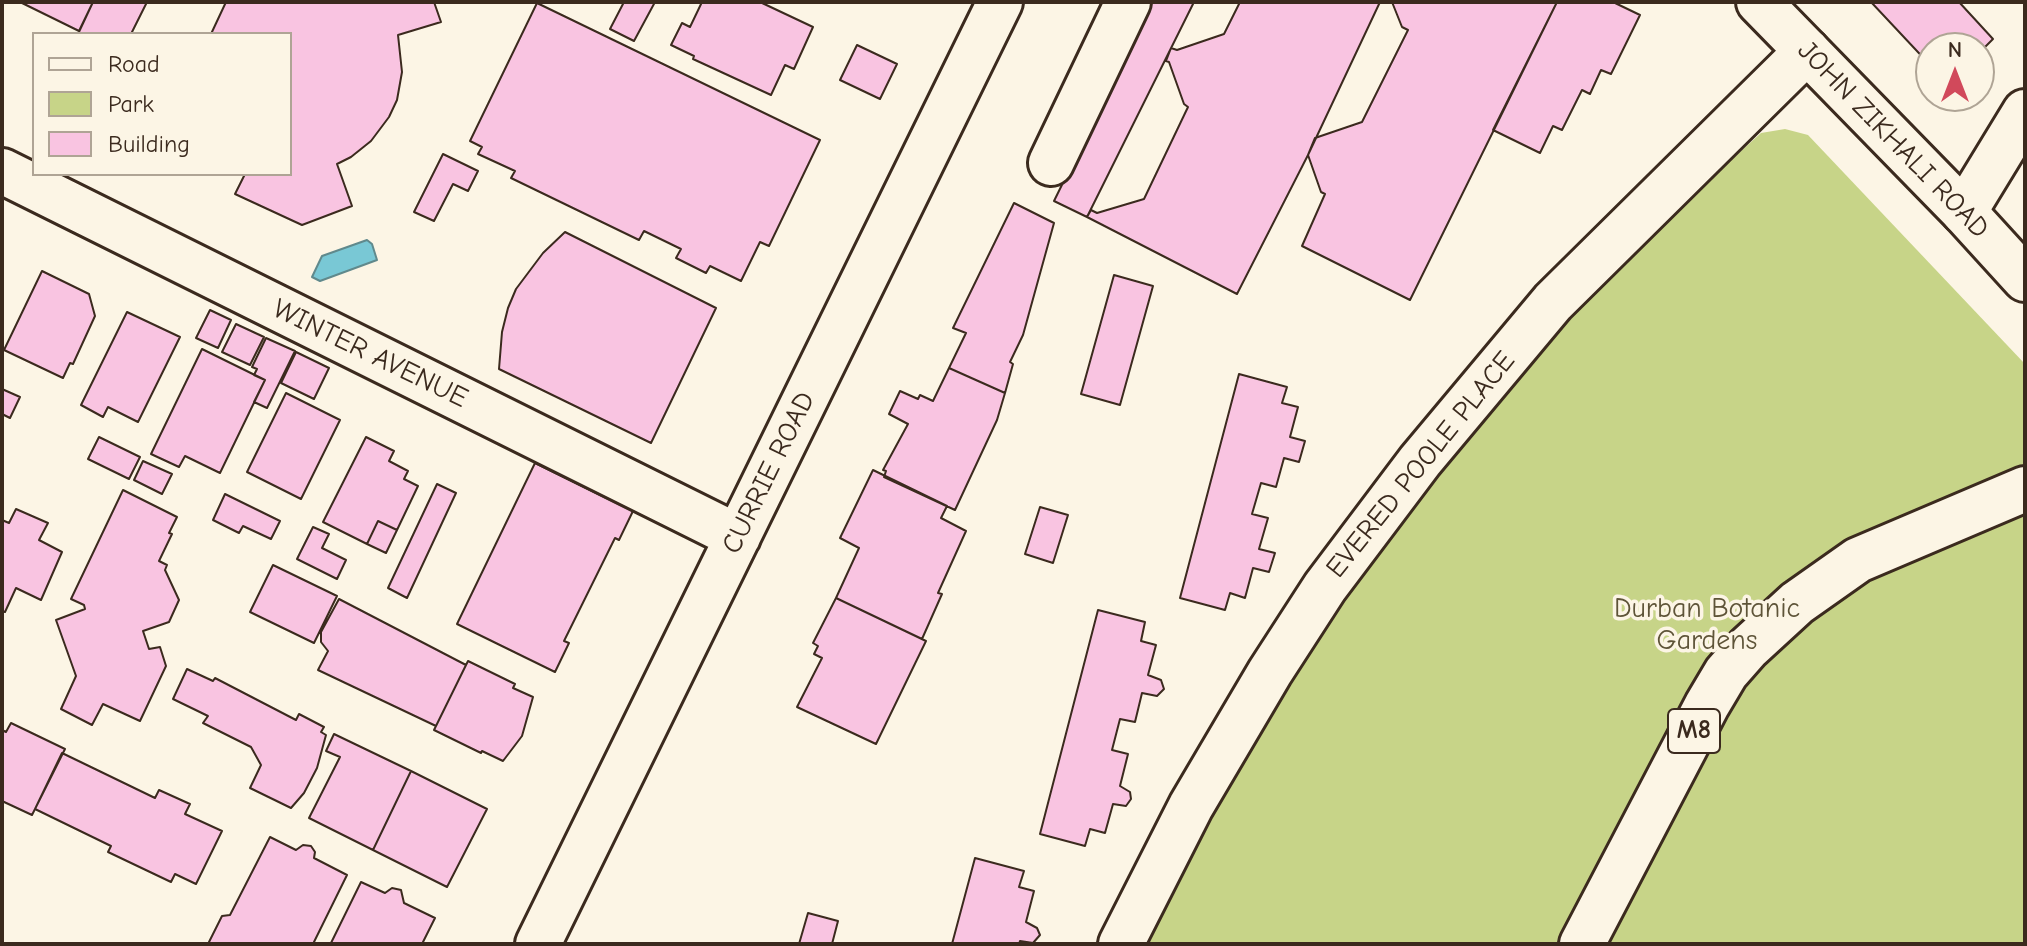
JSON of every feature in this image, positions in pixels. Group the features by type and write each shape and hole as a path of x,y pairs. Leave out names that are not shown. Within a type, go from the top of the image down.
{"street":[{"name":"CURRIE ROAD","path":"538,944 1000,2"},
{"path":"1051,163 1128,2"},
{"name":"JOHN ZIKHALI ROAD","path":"1765,4 2025,279"},
{"name":"EVERED POOLE PLACE","path":"1121,944 1191,806 1270,672 1325,587 1420,461 1553,302 1807,51"},
{"path":"1964,212 2025,112"},
{"name":"WINTER AVENUE","path":"2,171 738,537"},
{"name":"M8","path":"1582,944 1707,705 1726,673 1748,648 1797,603 1858,560 2025,489"}],"green space":[{"name":"Durban Botanic Gardens","path":"1785,129 1808,135 2025,364 2025,944 1127,944 1225,758 1526,345 1761,133"}],"water":[{"path":"367,240 372,244 377,260 320,281 312,277 322,256"}],"building":[{"path":"20,2 93,2 79,31"},
{"path":"93,2 147,2 132,32 79,32"},
{"path":"226,2 434,2 441,22 398,35 402,72 397,100 389,117 371,141 337,164 352,206 302,225 235,194 244,176 292,176 292,32 212,32"},
{"path":"624,2 655,2 634,41 610,29"},
{"path":"702,2 760,2 813,27 794,69 785,65 771,95 693,59 694,56 671,45 682,23 690,27"},
{"path":"1152,2 1194,2 1087,217 1054,201"},
{"path":"1240,2 1380,2 1308,155 1237,294 1087,217 1091,210 1097,213 1144,199 1188,107 1166,61 1171,48 1177,50 1224,34"},
{"path":"1392,2 1557,2 1410,300 1302,246 1325,194 1321,192 1308,155 1315,138 1362,122 1408,30 1402,27"},
{"path":"1557,2 1613,2 1640,15 1611,74 1601,70 1590,94 1582,90 1562,130 1553,126 1540,153 1493,130"},
{"path":"1871,2 1959,2 1987,32 1915,32 1915,49"},
{"path":"537,3 820,140 769,246 760,242 741,281 710,266 706,273 676,258 681,249 644,231 639,240 511,178 515,171 478,154 482,147 470,141"},
{"path":"857,45 897,64 880,99 840,80"},
{"path":"443,154 478,171 468,191 453,184 434,221 414,212"},
{"path":"1014,203 1054,223 1023,335 1010,362 1013,364 1005,393 949,368 966,333 953,328"},
{"path":"565,232 716,308 651,443 499,369 502,332 516,289 543,253"},
{"path":"42,271 89,294 95,316 73,364 70,363 63,378 4,350"},
{"path":"1114,275 1153,286 1120,405 1081,394"},
{"path":"210,310 231,320 218,348 196,338"},
{"path":"127,312 180,337 138,422 108,407 103,417 81,405"},
{"path":"236,324 264,337 250,365 222,352"},
{"path":"266,338 295,351 267,408 254,402 265,380 254,375 257,369 252,367"},
{"path":"202,349 265,380 220,473 185,456 179,467 151,454"},
{"path":"296,352 329,368 314,399 281,383"},
{"path":"949,368 1005,393 997,420 955,510 884,477 886,471 883,470 908,424 889,414 900,391 918,399 920,395 933,401"},
{"path":"1239,374 1287,387 1282,403 1298,407 1290,437 1305,441 1299,462 1284,458 1276,487 1261,483 1252,514 1268,518 1259,549 1275,553 1269,572 1253,568 1245,598 1230,593 1225,610 1180,598"},
{"path":"2,389 20,397 10,418 2,414"},
{"path":"286,393 340,420 301,499 247,472"},
{"path":"99,437 140,457 129,479 88,459"},
{"path":"366,437 394,451 389,461 408,471 404,479 418,486 397,530 378,521 367,544 323,522"},
{"path":"143,461 172,474 162,494 134,480"},
{"path":"535,463 633,511 619,540 615,538 564,641 569,643 555,672 457,624"},
{"path":"873,470 947,506 941,518 966,531 938,593 942,594 922,639 836,598 859,548 840,538"},
{"path":"437,484 456,493 407,598 388,588"},
{"path":"123,490 177,517 159,561 167,565 165,570 179,600 169,622 143,631 149,649 160,647 166,666 140,721 103,704 92,725 61,709 76,676 56,620 85,609 84,605 71,599"},
{"path":"225,494 280,521 271,539 243,526 239,533 213,520"},
{"path":"1040,507 1068,515 1053,563 1025,554"},
{"path":"16,509 48,523 39,540 62,552 41,600 16,588 5,612 2,611 2,520 9,523"},
{"path":"378,521 397,530 386,553 367,544"},
{"path":"313,527 329,534 322,548 346,560 337,579 297,559"},
{"path":"273,565 337,596 314,643 250,612"},
{"path":"836,598 926,641 876,744 797,707 822,658 814,654 818,646 813,643"},
{"path":"339,599 466,665 436,726 318,670 328,651 321,642 321,632"},
{"path":"1098,610 1145,622 1141,641 1156,645 1148,675 1161,680 1164,689 1157,696 1142,693 1135,722 1120,719 1112,750 1128,754 1120,786 1130,792 1131,799 1126,806 1113,804 1105,833 1090,829 1085,846 1040,834"},
{"path":"468,661 515,684 513,688 533,697 522,736 503,761 434,730"},
{"path":"187,669 213,681 215,678 296,720 299,714 324,727 321,732 326,735 317,768 304,793 291,808 250,788 261,765 251,747 203,723 208,716 173,699"},
{"path":"11,723 65,749 32,815 2,801 2,730 6,732"},
{"path":"334,734 411,771 373,850 309,818 340,757 326,751"},
{"path":"62,753 155,798 159,790 190,804 185,814 222,831 196,884 175,874 171,882 108,852 111,846 35,809"},
{"path":"411,771 487,809 447,887 373,850"},
{"path":"270,837 296,850 303,845 311,846 315,852 314,858 347,875 313,944 208,944 222,916 230,915"},
{"path":"975,858 1024,871 1019,887 1034,891 1026,922 1037,928 1040,935 1033,943 952,944"},
{"path":"361,882 385,893 392,888 401,890 404,903 435,918 422,944 331,943"},
{"path":"808,913 838,921 832,944 799,944"}]}
